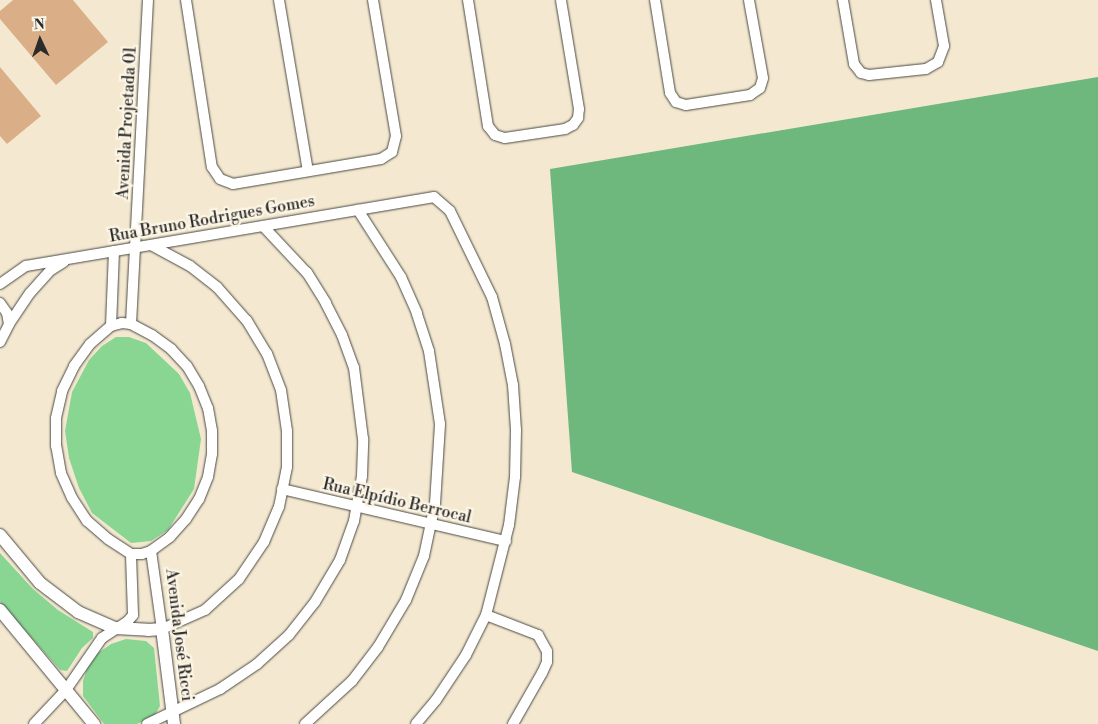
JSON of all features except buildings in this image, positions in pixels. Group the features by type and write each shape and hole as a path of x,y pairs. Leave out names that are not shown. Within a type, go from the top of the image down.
{"street":[{"name":"Avenida Projetada 01","path":"136,248 148,0"},
{"path":"186,0 212,167 220,179 233,184 381,159 394,149 396,136 373,0"},
{"path":"279,0 308,172"},
{"path":"468,0 488,126 494,135 505,138 565,129 575,123 579,109 561,0"},
{"path":"655,0 670,93 676,102 688,105 750,95 759,90 763,78 749,0"},
{"path":"843,0 853,61 859,71 872,75 926,69 938,62 944,46 936,0"},
{"name":"Rua Bruno Rodrigues Gomes","path":"0,284 26,266 434,197 450,211 472,251 492,297 505,344 513,385 516,430 515,476 506,541"},
{"path":"305,724 352,681 378,647 406,600 424,556 435,504 440,424 429,352 417,313 401,277 358,210"},
{"path":"147,724 173,718 220,689 257,664 289,635 315,602 340,560 354,521 362,476 363,439 360,402 351,360 330,311 307,273 263,226"},
{"path":"0,536 40,583 78,612 116,628 162,629 205,610 240,579 264,542 279,506 287,466 287,431 281,390 267,354 247,321 217,287 190,266 152,245"},
{"path":"34,724 66,690 102,638 128,621 133,615 131,554 108,540 87,521 72,498 61,473 56,446 58,409 62,391 74,366 90,344 111,326 122,323 131,324 136,248"},
{"path":"111,326 114,251"},
{"path":"0,342 9,324 30,293 52,270 68,259"},
{"path":"0,303 7,313 9,324"},
{"name":"Avenida José Ricci","path":"131,324 152,335 171,349 187,366 200,386 208,408 212,431 212,454 208,478 199,500 181,525 151,550 142,554 131,554"},
{"name":"Rua Elpídio Berrocal","path":"282,489 506,541"},
{"path":"416,724 436,700 466,654 486,615 506,541"},
{"name":"Avenida José Ricci","path":"151,550 173,718"},
{"path":"0,610 94,724"},
{"path":"486,615 538,635 547,651 547,662 542,673 513,724"}],"green space":[{"path":"1098,77 1098,651 572,472 550,169"},
{"path":"116,337 129,337 146,343 179,374 190,393 201,439 194,489 168,530 151,541 131,543 92,513 79,488 69,458 65,431 72,392 89,360 102,346"},
{"path":"0,553 33,589 58,610 93,632 93,638 82,648 67,671 60,670 0,602"},
{"path":"126,639 146,641 154,648 160,706 155,715 137,724 104,724 83,696 83,681 88,666 98,653 111,644"}]}
